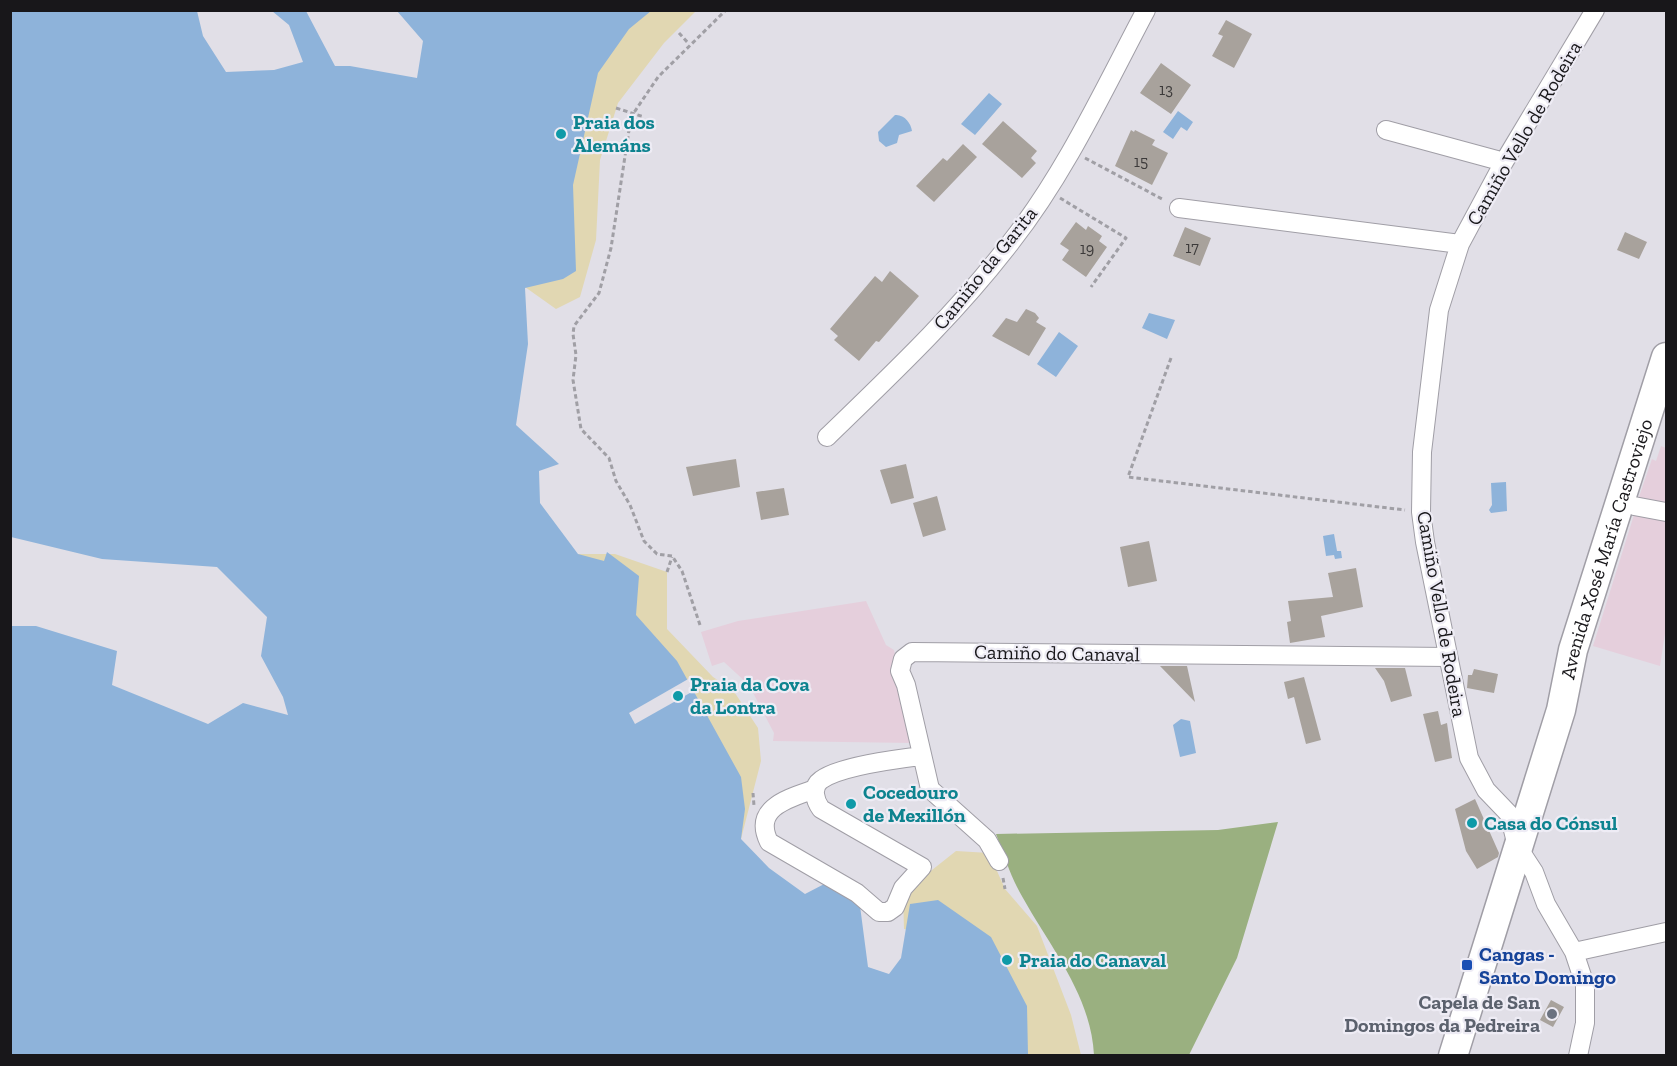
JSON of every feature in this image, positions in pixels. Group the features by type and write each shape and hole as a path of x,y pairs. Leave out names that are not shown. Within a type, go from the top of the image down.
{"main road":[{"name":"Avenida Xosé María Castroviejo","path":"1453,1056 1561,710 1588,650 1613,571 1611,555 1662,395 1666,357"},
{"name":"Avenida Xosé María Castroviejo","path":"1561,710 1573,650 1633,490"}],"street":[{"name":"Camiño da Garita","path":"827,437 949,317 1012,241 1071,150 1146,10"},
{"name":"Camiño Vello de Rodeira","path":"1578,1056 1585,1023 1585,985 1574,952 1546,904 1534,872 1517,846 1509,814 1486,790 1469,758 1421,512 1422,452 1439,310 1460,244 1504,162 1594,10"},
{"path":"1386,130 1504,162"},
{"path":"1179,208 1460,244"},
{"path":"1633,490 1666,512"},
{"name":"Camiño do Canaval","path":"999,861 987,840 930,789 906,685 900,671 903,659 912,652 1448,657"},
{"path":"815,789 786,799 766,816 764,831 769,842 857,893 879,912 888,912 895,908 903,888 922,867 821,809 815,801 815,789 820,780 837,774 879,762 921,756"},
{"path":"1574,952 1666,932"}],"path":[{"path":"700,625 682,571 672,556 657,554 644,541 630,505 616,481 609,459 580,429 573,380 574,326 599,294 611,248 633,112 644,94 689,44 726,10"},
{"path":"679,33 689,44"},
{"path":"616,108 644,117"},
{"path":"1071,150 1179,208"},
{"path":"1046,190 1126,238 1091,287"},
{"path":"1171,358 1128,477 1421,512"},
{"path":"667,573 672,556"}],"shaded area":[{"path":"1661,446 1666,448 1666,504 1638,500 1652,459 1656,461"},
{"path":"1634,515 1666,518 1666,627 1660,666 1593,646"},
{"path":"866,601 886,645 894,650 914,743 773,741 774,733 749,685 724,662 712,666 701,632 738,621"}],"green space":[{"path":"1278,822 1237,958 1189,1055 1094,1055 1086,1013 1078,993 1019,890 996,834 1218,830"}],"sand":[{"name":"Praia dos Alemáns","path":"570,11 696,11 664,43 618,103 600,160 596,240 580,297 556,309 525,287"},
{"name":"Praia da Cova da Lontra","path":"578,554 615,554 667,572 667,629 713,677 733,690 758,728 761,761 741,839"},
{"name":"Praia do Canaval","path":"956,851 989,853 1005,889 1037,926 1071,1015 1081,1055 1005,1055 940,934 904,929 903,893"}],"water":[{"path":"11,11 197,11 203,36 226,72 274,70 303,62 289,25 272,11 306,11 335,66 350,66 417,78 423,41 397,11 651,11 629,29 598,73 573,185 576,271 563,279 525,288 528,344 516,425 559,464 539,471 540,503 578,554 604,561 607,552 639,576 636,615 677,661 741,777 745,809 741,839 769,868 805,894 832,880 860,906 868,967 889,974 901,958 910,904 938,900 991,937 1027,1006 1028,1055 11,1055 11,626 36,626 117,651 112,685 208,724 243,703 288,715 283,697 261,656 267,617 217,567 102,559 11,537"},
{"path":"989,93 1002,104 975,135 961,124"},
{"path":"1178,111 1193,122 1187,131 1181,127 1173,139 1163,132"},
{"path":"895,115 906,120 912,131 899,135 897,143 886,147 879,141 878,132"},
{"path":"1149,313 1175,320 1167,339 1142,328"},
{"path":"1059,332 1078,346 1056,377 1037,364"},
{"path":"1506,482 1507,511 1491,513 1489,510 1492,505 1491,483"},
{"path":"1334,534 1337,551 1341,551 1342,558 1335,559 1334,555 1326,556 1323,536"},
{"path":"1181,719 1190,721 1196,753 1180,757 1173,725"}],"pier":[{"path":"690,678 697,689 635,724 629,713"}],"building":[{"path":"1226,20 1252,34 1234,68 1212,56 1223,36 1218,34"},
{"path":"1161,63 1191,85 1171,114 1140,93"},
{"path":"1003,121 1037,151 1031,158 1036,163 1022,178 982,144"},
{"path":"1131,130 1155,140 1152,145 1168,153 1152,185 1115,166"},
{"path":"963,144 977,157 934,202 916,186 943,158 947,161"},
{"path":"1076,222 1086,230 1088,226 1102,236 1099,241 1107,247 1086,277 1062,260 1069,250 1060,244"},
{"path":"1185,227 1211,238 1200,266 1173,256"},
{"path":"1625,232 1647,242 1639,259 1617,250"},
{"path":"890,271 919,296 879,342 876,341 859,361 834,340 838,336 830,329 875,276 882,282"},
{"path":"1026,309 1035,313 1039,318 1036,322 1046,328 1029,356 992,336 1006,318 1017,322"},
{"path":"736,459 740,487 693,496 686,467"},
{"path":"906,464 914,498 891,504 880,470"},
{"path":"784,488 789,515 761,520 756,492"},
{"path":"937,496 946,530 923,537 913,503"},
{"path":"1149,541 1157,581 1128,587 1120,547"},
{"path":"1356,568 1363,607 1321,616 1325,637 1290,643 1287,622 1291,621 1288,601 1333,597 1328,573"},
{"path":"1160,666 1187,666 1195,702"},
{"path":"1375,668 1405,668 1412,696 1391,702 1384,681"},
{"path":"1474,669 1498,674 1494,693 1467,688 1468,675 1472,675"},
{"path":"1304,677 1321,740 1306,744 1294,697 1288,699 1284,682"},
{"path":"1438,711 1441,725 1447,723 1452,758 1435,762 1423,714"},
{"name":"Casa do Cónsul","path":"1475,799 1499,853 1498,857 1477,869 1466,851 1455,809"},
{"name":"Capela de San Domingos da Pedreira","path":"1551,1000 1564,1007 1553,1027 1540,1020"}],"place":[{"name":"Praia dos Alemáns","path":"561,134"},
{"name":"Praia da Cova da Lontra","path":"678,696"},
{"name":"Cocedouro de Mexillón","path":"851,804"},
{"name":"Casa do Cónsul","path":"1472,823"},
{"name":"Praia do Canaval","path":"1007,960"},
{"name":"Cangas - Santo Domingo","path":"1467,965"},
{"name":"Capela de San Domingos da Pedreira","path":"1552,1014"}]}
